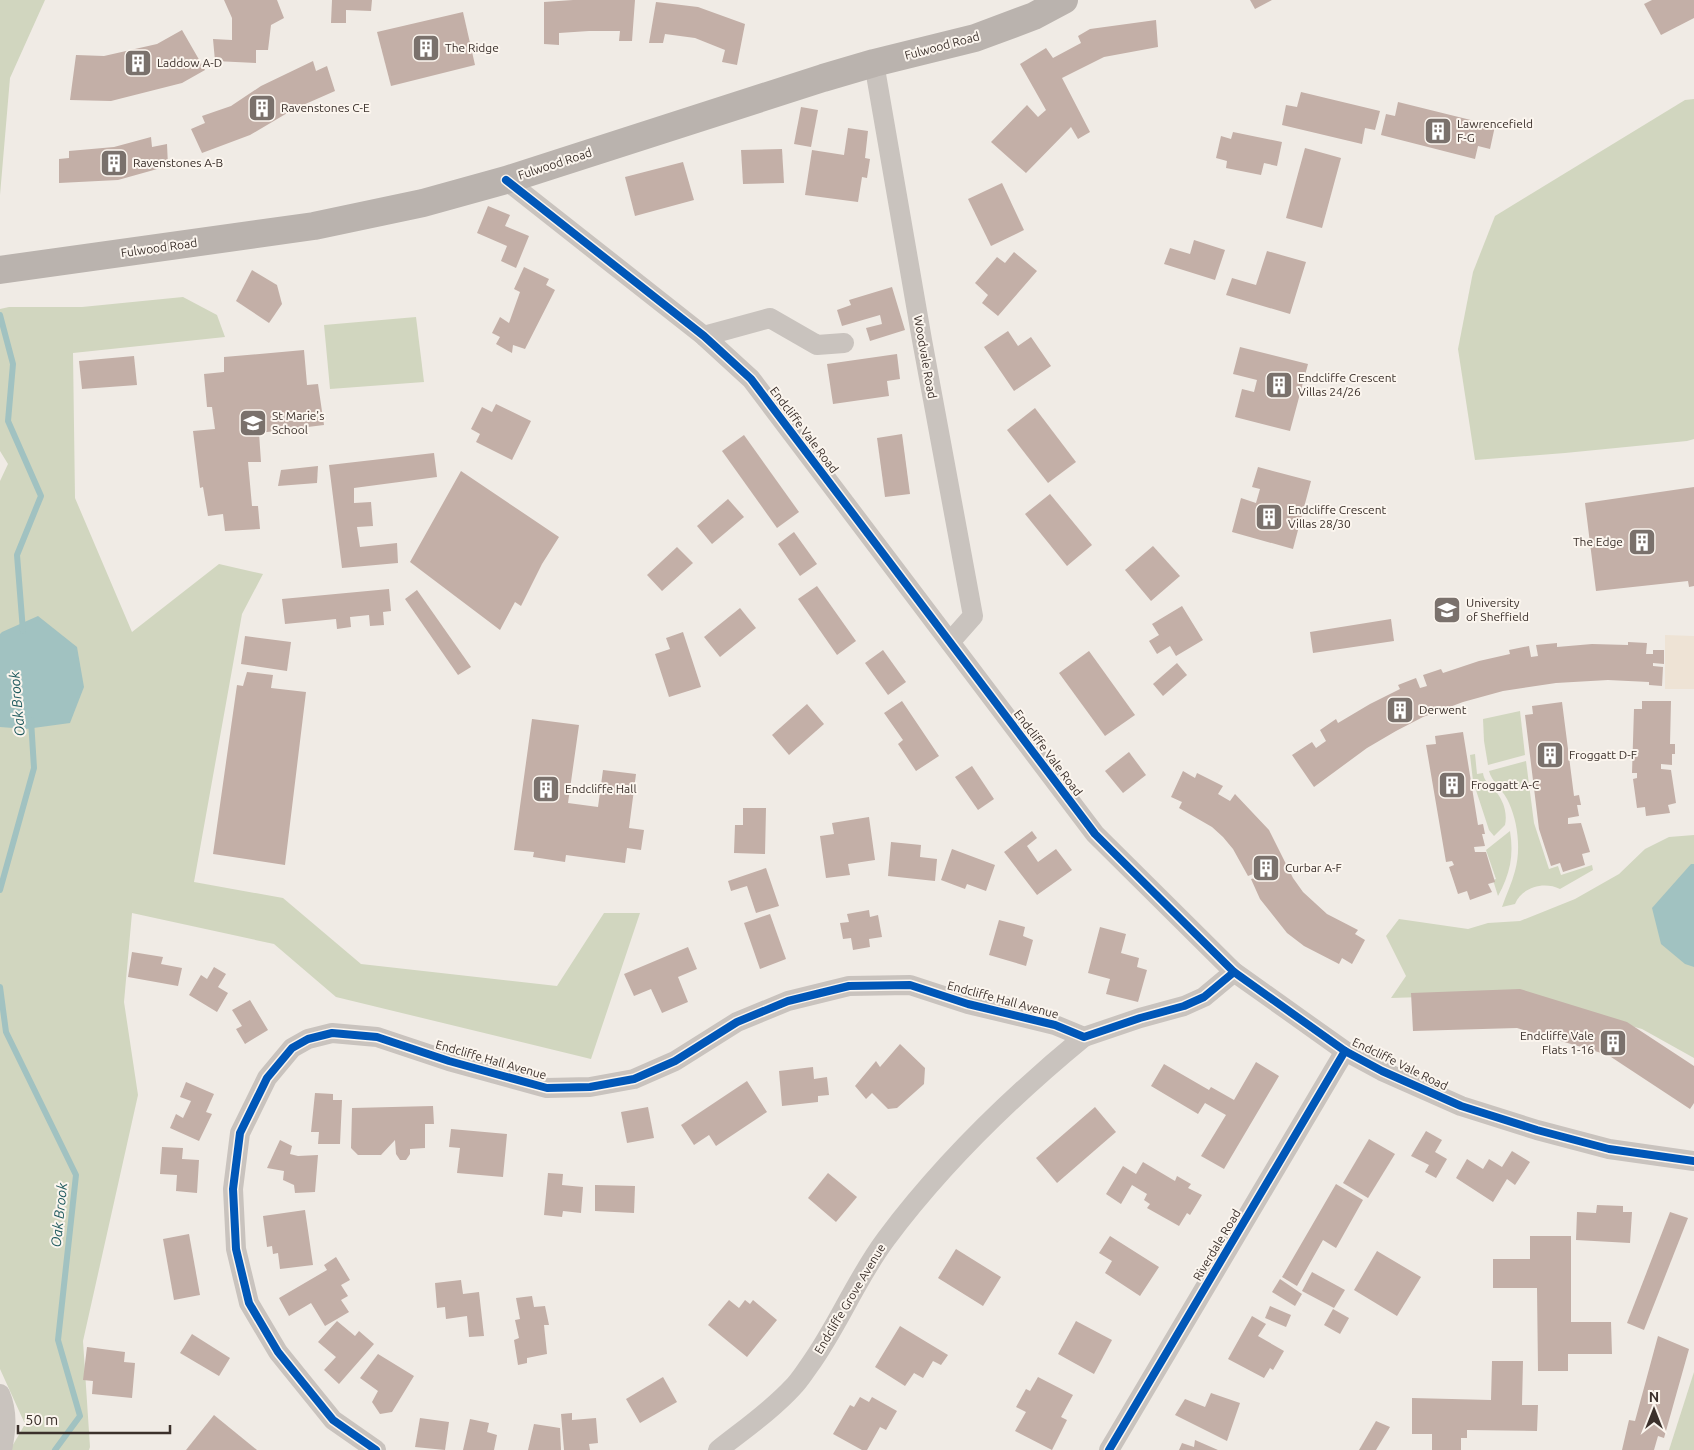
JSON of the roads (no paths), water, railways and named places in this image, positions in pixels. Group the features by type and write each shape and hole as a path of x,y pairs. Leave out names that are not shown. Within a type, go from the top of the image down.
{"street":[{"name":"Fulwood Road","path":"0,270 314,226 424,202 506,180 874,63 975,38 1034,16 1064,0"},
{"name":"Woodvale Road","path":"874,63 922,340 973,616 950,642"},
{"name":"Endcliffe Vale Road","path":"506,180 704,336 751,379 1095,834 1234,972 1345,1051 1382,1071 1461,1106 1537,1130 1609,1149 1694,1160"},
{"path":"704,336 770,318 817,345 844,343"},
{"path":"1084,1037 1140,1018 1184,1006 1204,997 1234,972"},
{"name":"Endcliffe Hall Avenue","path":"376,1450 333,1420 278,1352 249,1303 236,1249 233,1189 240,1133 267,1078 292,1048 308,1039 332,1033 377,1037 449,1061 547,1088 590,1087 634,1079 675,1061 737,1022 788,1001 849,986 910,985 968,1004 1054,1025 1084,1037"},
{"name":"Endcliffe Grove Avenue","path":"718,1450 794,1387 821,1349 860,1278 885,1240 931,1182 1041,1073 1084,1037"},
{"name":"Riverdale Road","path":"1109,1450 1345,1051"},
{"path":"0,1394 5,1404 7,1424 2,1450"}],"water":[{"path":"38,616 77,647 84,687 70,723 26,729 0,727 0,634"},
{"path":"1691,864 1694,864 1694,967 1685,964 1661,944 1652,908"}],"waterway":[{"name":"Oak Brook","path":"0,315 13,364 8,421 41,496 17,555 23,631"},
{"name":"Oak Brook","path":"0,890 34,768 31,720"},
{"name":"Oak Brook","path":"0,987 6,1032 76,1175 58,1340 80,1416 55,1450"}],"place":[{"name":"The Ridge","path":"426,48"},
{"name":"Laddow A-D","path":"138,63"},
{"name":"Ravenstones C-E","path":"262,108"},
{"name":"Lawrencefield F-G","path":"1438,131"},
{"name":"Ravenstones A-B","path":"114,163"},
{"name":"Endcliffe Crescent Villas 24/26","path":"1279,385"},
{"name":"St Marie's School","path":"253,423"},
{"name":"Endcliffe Crescent Villas 28/30","path":"1269,517"},
{"name":"The Edge","path":"1642,542"},
{"name":"University of Sheffield","path":"1447,610"},
{"name":"Derwent","path":"1400,710"},
{"name":"Froggatt D-F","path":"1550,755"},
{"name":"Froggatt A-C","path":"1452,785"},
{"name":"Endcliffe Hall","path":"546,789"},
{"name":"Curbar A-F","path":"1266,868"},
{"name":"Endcliffe Vale Flats 1-16","path":"1613,1043"}]}
